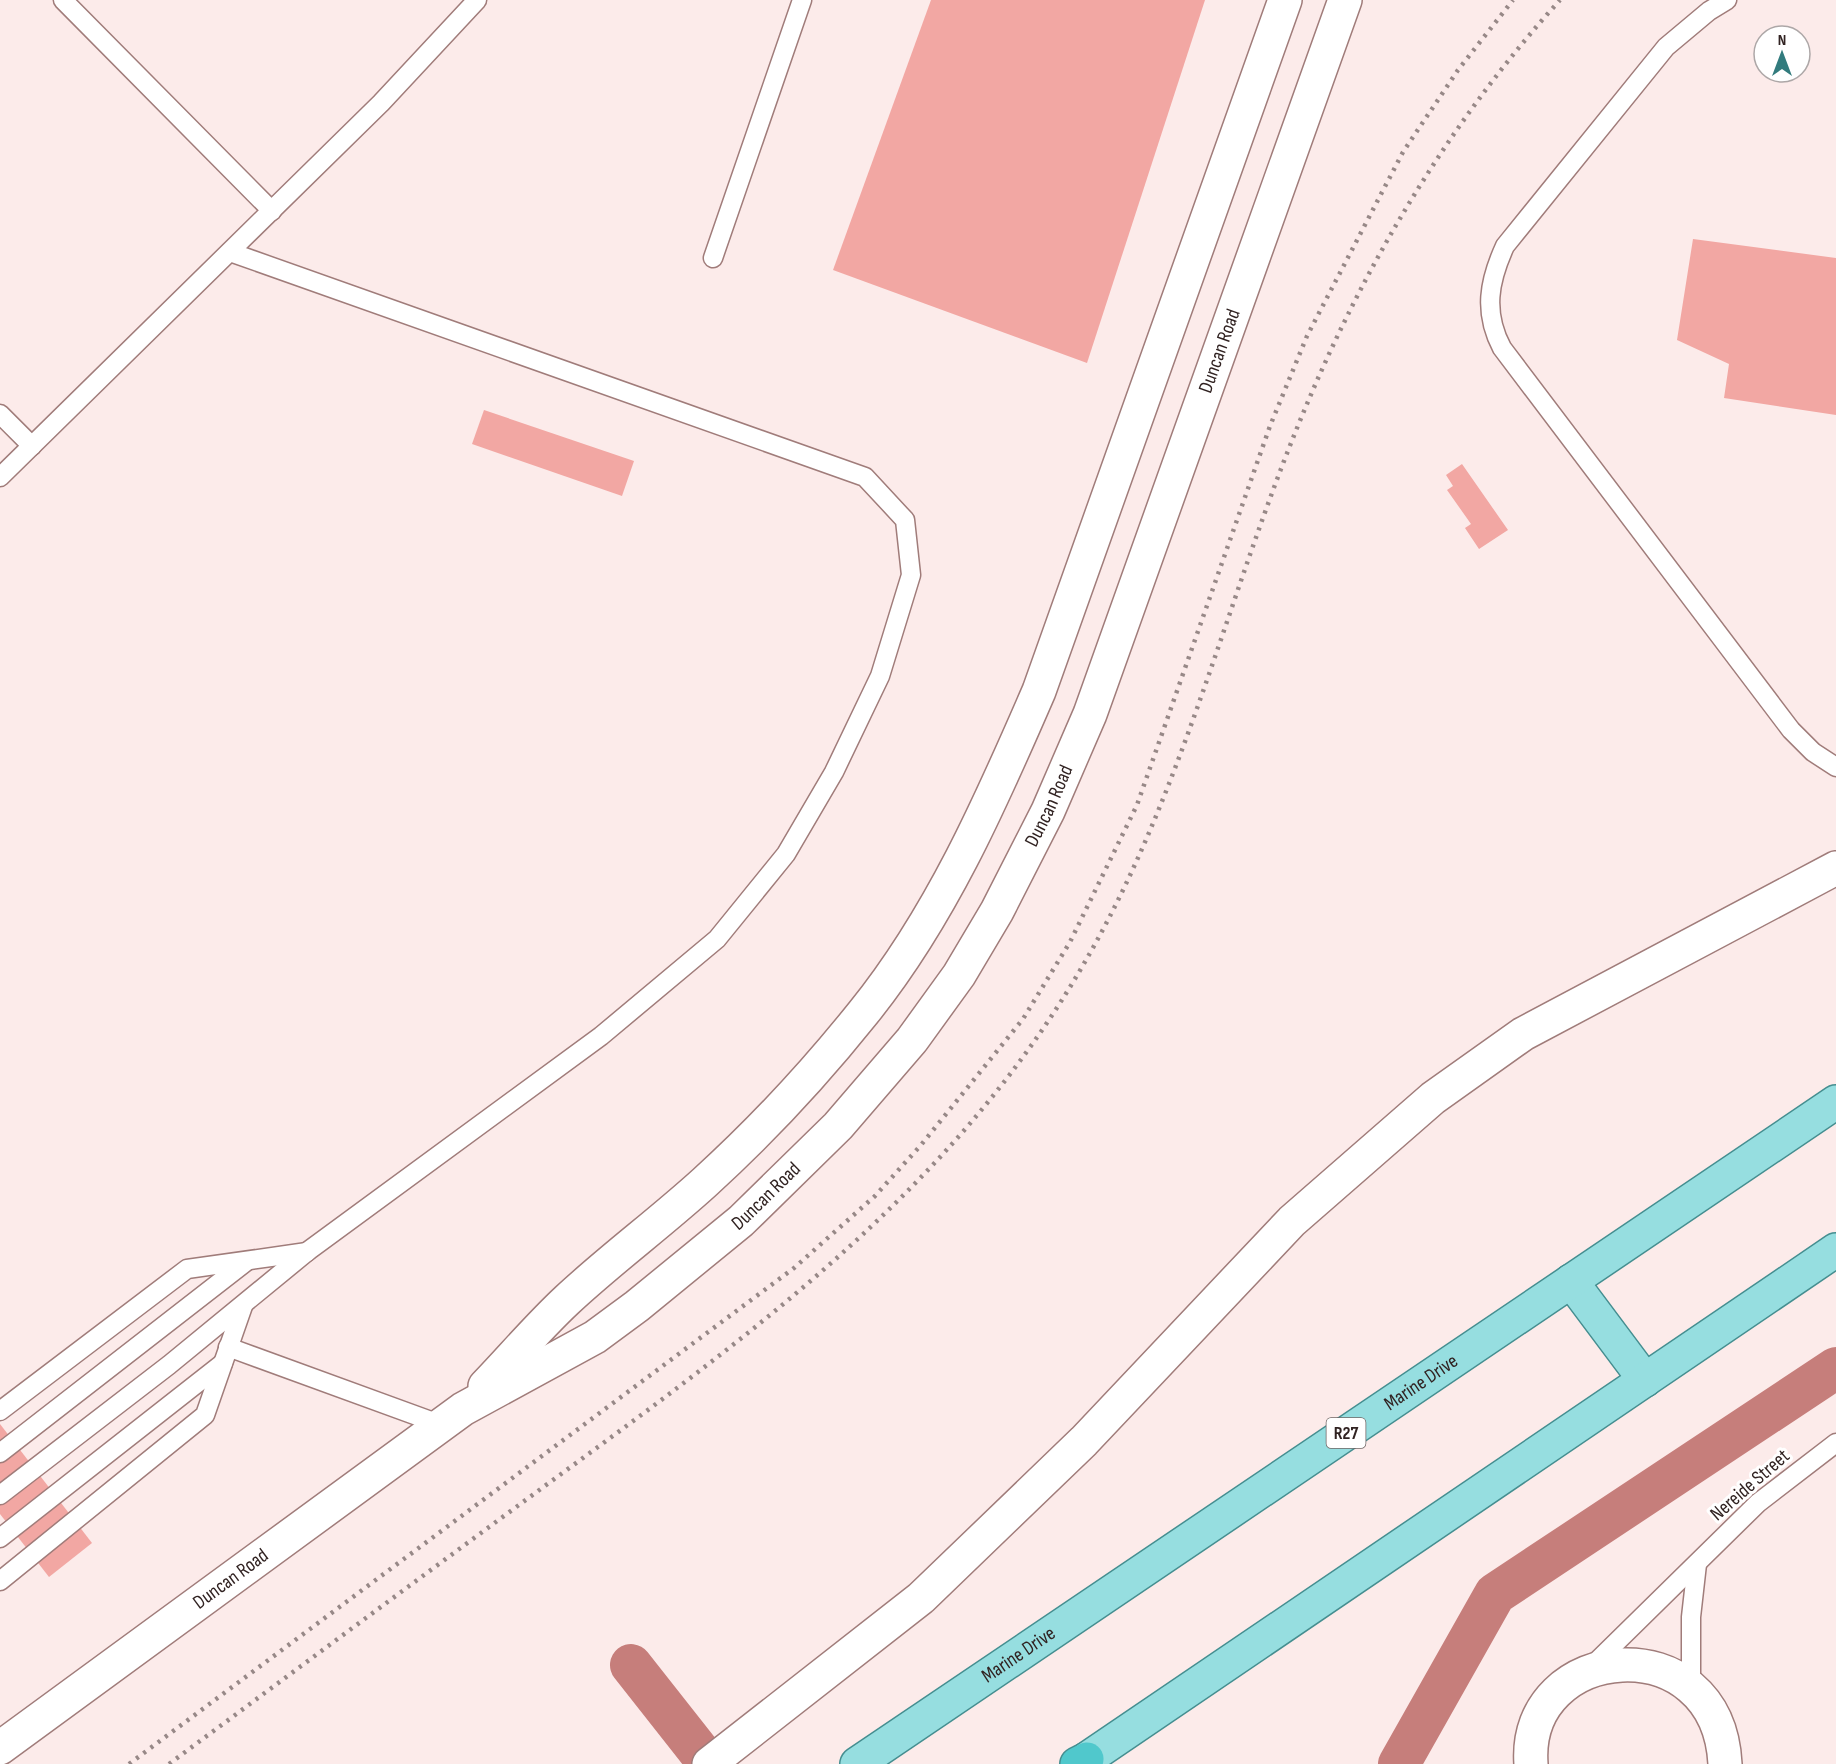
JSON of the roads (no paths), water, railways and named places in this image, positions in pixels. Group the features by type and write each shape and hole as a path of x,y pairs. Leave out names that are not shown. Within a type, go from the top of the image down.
{"main road":[{"name":"Marine Drive","path":"856,1764 1836,1102"},
{"path":"1081,1762 1836,1250"},
{"path":"1571,1281 1645,1380"}],"street":[{"name":"Duncan Road","path":"453,1417 567,1300 706,1182 791,1096 864,1012 907,952 943,895 1004,772 1040,691 1285,0"},
{"name":"Duncan Road","path":"0,1748 453,1417 595,1337 637,1306 741,1221 838,1126 912,1040 959,975 998,911 1048,811 1090,714 1345,0"},
{"path":"709,1764 921,1598 1084,1441 1292,1221 1433,1098 1523,1034 1836,867"},
{"path":"1531,1764 1535,1729 1546,1706 1563,1687 1584,1673 1602,1667 1640,1664 1676,1676 1691,1687 1710,1709 1721,1734 1725,1764"}],"lane":[{"path":"63,0 272,211"},
{"path":"0,477 381,103 477,0"},
{"path":"713,258 802,0"},
{"path":"1727,0 1709,11 1666,47 1505,246 1494,270 1490,318 1502,348 1791,730 1813,752 1836,767"},
{"path":"0,1495 309,1251 602,1036 717,939 786,854 834,772 880,676 911,576 905,520 865,477 230,252"},
{"path":"0,414 32,446"},
{"path":"0,1412 187,1269 309,1251"},
{"path":"0,1453 248,1260"},
{"path":"0,1581 205,1415 243,1305"},
{"path":"225,1355 453,1417"},
{"path":"0,1538 225,1355"},
{"name":"Nereide Street","path":"1584,1673 1758,1503 1836,1443"},
{"path":"1691,1687 1691,1617 1697,1564"}],"waterway":[{"path":"1399,1764 1495,1594 1836,1368"},
{"path":"631,1665 709,1764"}],"railway":[{"path":"129,1764 794,1268 875,1196 921,1145 1023,1019 1070,942 1137,805 1270,426 1307,336 1403,152 1458,70 1513,0"},
{"path":"169,1764 696,1374 770,1315 842,1253 911,1187 975,1117 1034,1042 1086,960 1121,895 1178,759 1277,480 1304,411 1355,301 1414,195 1447,143 1520,46 1560,0"}]}
